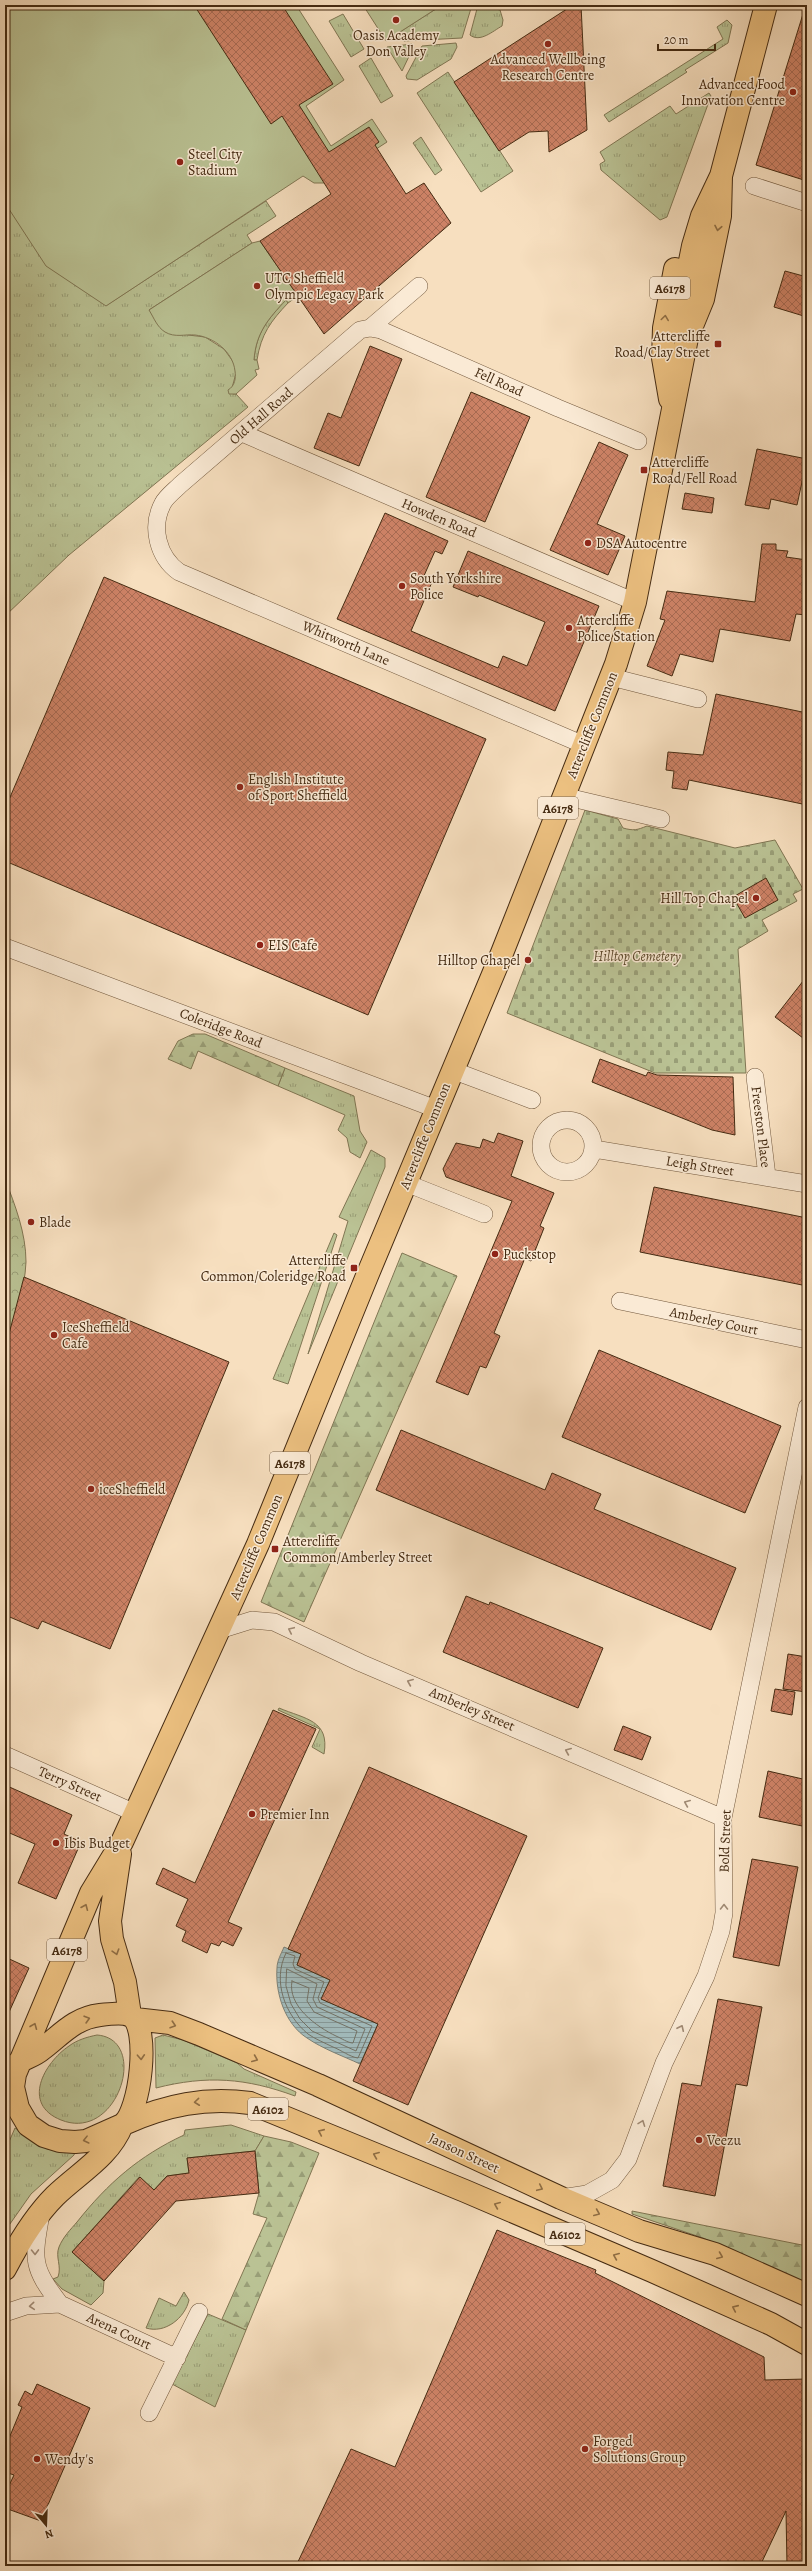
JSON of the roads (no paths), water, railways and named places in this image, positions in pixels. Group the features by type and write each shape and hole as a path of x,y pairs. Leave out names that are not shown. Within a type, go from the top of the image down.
{"main road":[{"name":"Attercliffe Common","path":"20,2062 91,1893 122,1842 258,1544 452,1070 502,953 611,677 635,602 687,338 683,296 693,246 702,216 721,176 769,7"},
{"name":"Attercliffe Common","path":"672,412 663,358 669,295 681,243 692,211 721,176"},
{"name":"Attercliffe Common","path":"122,1842 110,1921 112,1939 125,1982 132,2017"},
{"path":"20,2062 40,2051 73,2023 100,2015 132,2017"},
{"name":"Janson Street","path":"132,2017 170,2023 198,2034 318,2085 561,2198 639,2231 715,2254 801,2292"},
{"name":"A6178","path":"5,2269 40,2214 55,2196 96,2162 115,2141 136,2101 141,2079 139,2035 132,2017"},
{"name":"A6178","path":"20,2062 9,2096 28,2125 44,2136 60,2141 86,2141 124,2124"},
{"name":"A6102","path":"124,2124 154,2111 186,2103 230,2100 250,2103 480,2197 771,2324 807,2344"}],"street":[{"path":"754,186 807,203"},
{"name":"Old Hall Road","path":"163,502 365,329 419,286"},
{"name":"Fell Road","path":"365,329 381,330 558,408 638,440"},
{"name":"Howden Road","path":"242,433 635,602"},
{"name":"Whitworth Lane","path":"163,502 157,525 157,538 162,553 170,565 179,572 584,745"},
{"path":"611,677 698,699"},
{"path":"563,796 661,818"},
{"name":"Coleridge Road","path":"5,947 436,1109"},
{"path":"452,1070 532,1100"},
{"name":"Freeston Place","path":"755,1077 767,1176"},
{"name":"Leigh Street","path":"594,1149 767,1176 807,1184"},
{"path":"406,1183 484,1214"},
{"name":"Amberley Court","path":"620,1301 807,1340"},
{"name":"Bold Street","path":"561,2198 587,2194 612,2180 628,2159 664,2063 706,1976 721,1931 724,1913 723,1818 807,1407"},
{"name":"Amberley Street","path":"220,1630 252,1620 274,1622 362,1662 723,1818"},
{"name":"Terry Street","path":"5,1755 135,1813"},
{"name":"Arena Court","path":"40,2214 34,2252 36,2264 42,2279 60,2304"},
{"name":"Arena Court","path":"5,2313 26,2306 60,2304 177,2358"},
{"path":"149,2413 199,2312"}],"water":[{"path":"284,1947 301,1954 297,1965 330,1980 322,1999 378,2024 360,2064 313,2042 299,2032 287,2016 280,1997 277,1978 277,1965"}],"place":[{"name":"Oasis Academy Don Valley","path":"396,20"},
{"name":"Advanced Wellbeing Research Centre","path":"548,44"},
{"name":"Advanced Food Innovation Centre","path":"793,92"},
{"name":"Steel City Stadium","path":"180,162"},
{"name":"UTC Sheffield Olympic Legacy Park","path":"257,286"},
{"name":"Attercliffe Road/Clay Street","path":"718,344"},
{"name":"Attercliffe Road/Fell Road","path":"644,470"},
{"name":"DSA Autocentre","path":"588,543"},
{"name":"South Yorkshire Police","path":"402,586"},
{"name":"Attercliffe Police Station","path":"569,628"},
{"name":"English Institute of Sport Sheffield","path":"240,787"},
{"name":"Hill Top Chapel","path":"756,898"},
{"name":"EIS Cafe","path":"260,945"},
{"name":"Hilltop Chapel","path":"528,960"},
{"name":"Blade","path":"31,1222"},
{"name":"Puckstop","path":"495,1254"},
{"name":"Attercliffe Common/Coleridge Road","path":"354,1268"},
{"name":"IceSheffield Cafe","path":"54,1335"},
{"name":"iceSheffield","path":"91,1489"},
{"name":"Attercliffe Common/Amberley Street","path":"275,1549"},
{"name":"Premier Inn","path":"252,1814"},
{"name":"Ibis Budget","path":"56,1843"},
{"name":"Veezu","path":"699,2140"},
{"name":"Forged Solutions Group","path":"585,2449"},
{"name":"Wendy's","path":"37,2459"}],"park label":[{"name":"Hilltop Cemetery","path":"637,956"}]}
